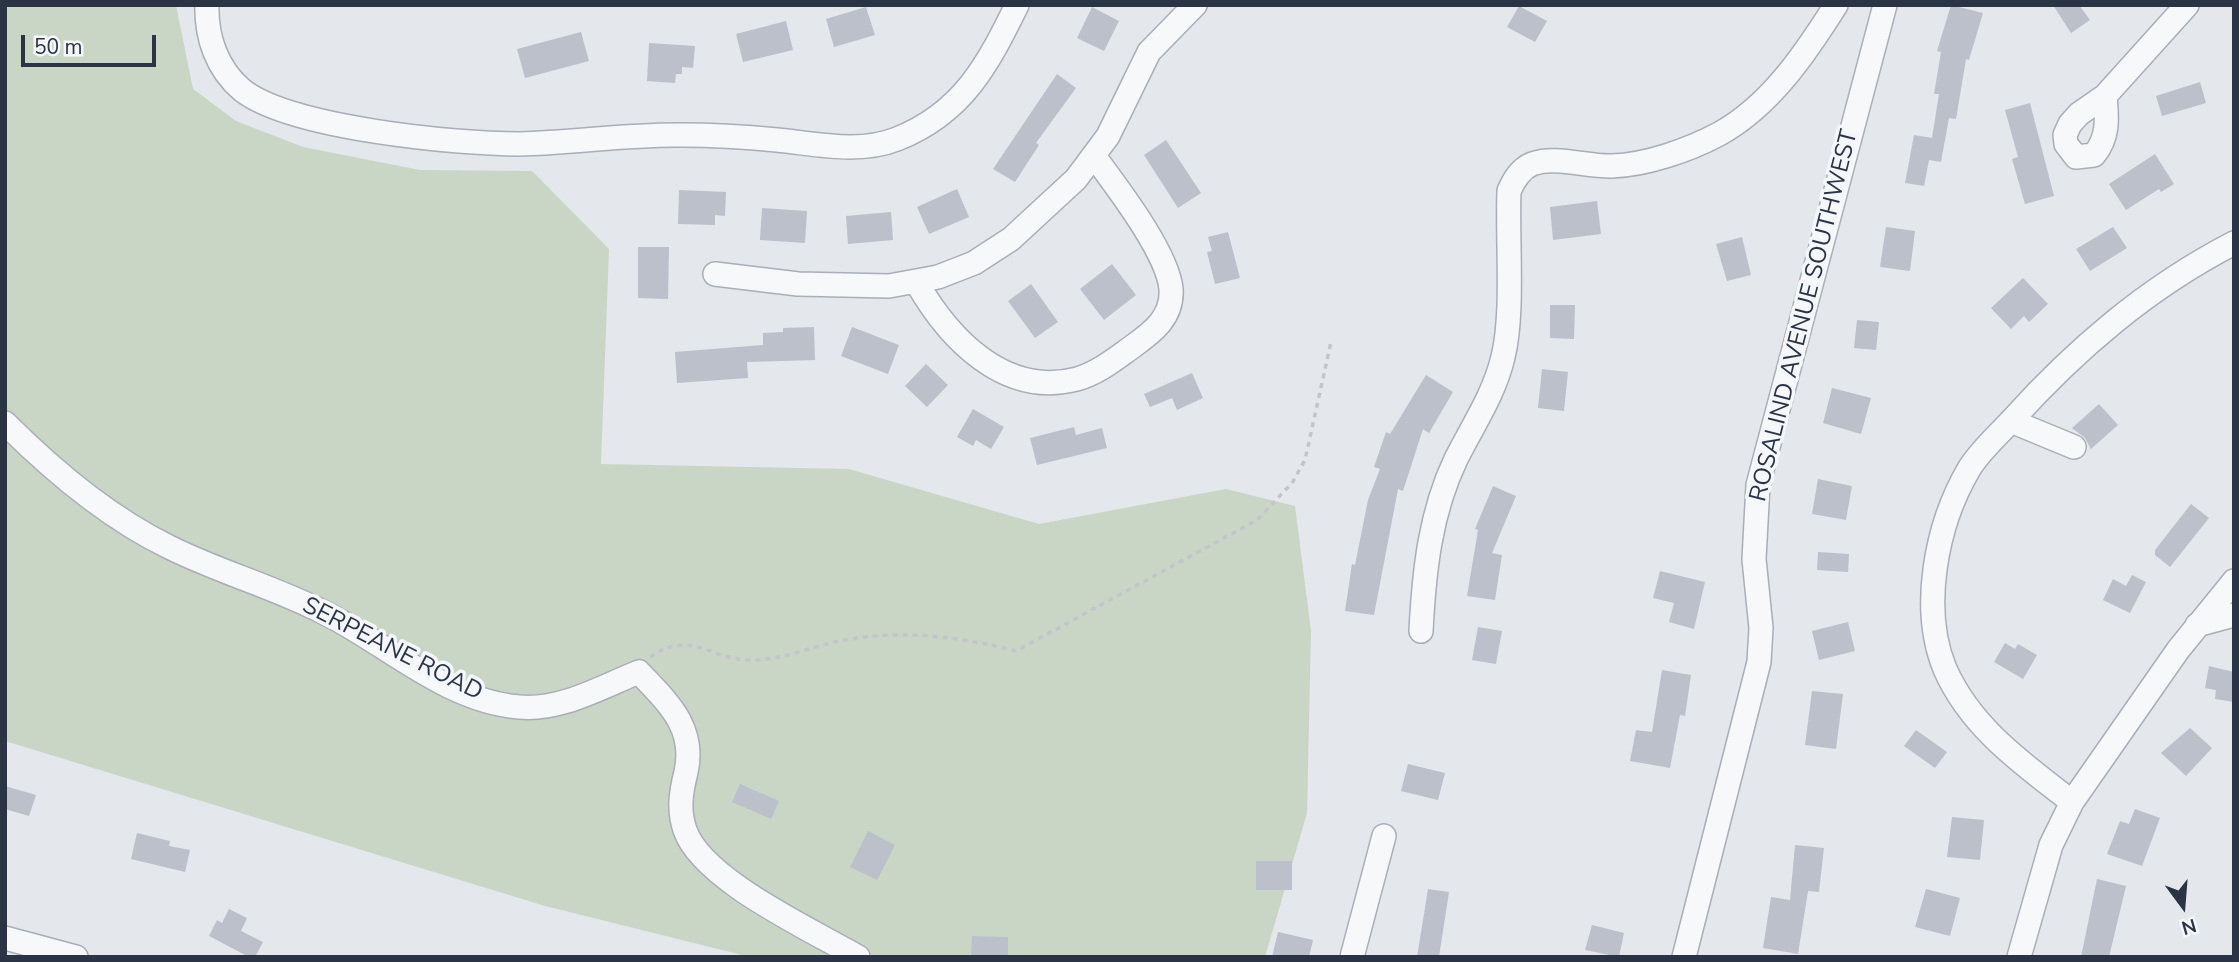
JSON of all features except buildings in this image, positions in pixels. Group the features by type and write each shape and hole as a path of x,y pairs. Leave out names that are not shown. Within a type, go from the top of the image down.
{"street":[{"path":"206,5 210,40 226,74 258,100 300,117 426,138 515,144 653,134 716,135 854,147 898,138 947,109 982,72 1017,5"},
{"path":"715,274 845,286 917,283 974,264 1045,210 1094,156 1108,136 1149,52 1195,5"},
{"path":"1420,631 1423,584 1431,534 1441,496 1456,459 1492,391 1504,354 1509,191 1514,179 1529,166 1548,161 1586,166 1640,162 1715,136 1740,122 1776,88 1836,5"},
{"name":"ROSALIND AVENUE SOUTHWEST","path":"1684,957 1759,662 1761,628 1754,534 1758,485 1885,5"},
{"path":"2105,96 2187,5"},
{"path":"917,283 947,328 969,349 1007,375 1029,381 1051,383 1077,379 1101,369 1152,333 1165,317 1169,306 1169,279 1133,211 1094,156"},
{"path":"2072,802 2001,747 1979,724 1961,698 1935,640 1936,569 1954,500 1970,467 2011,421 2116,318 2161,285 2234,243"},
{"path":"2011,421 2074,447"},
{"name":"SERPEANE ROAD","path":"5,423 100,506 142,534 324,612 418,669 491,702 519,707 564,702 639,671"},
{"path":"2019,957 2051,845 2072,802 2098,761 2197,625 2234,581"},
{"path":"2197,625 2234,615"},
{"path":"639,671 675,710 683,725 688,756 681,792 681,811 693,848 717,873 858,957"},
{"path":"1352,957 1384,836"},
{"path":"5,938 76,957"}],"path":[{"path":"639,671 650,658 675,644 690,644 749,660 773,659 851,639 891,635 962,639 1016,651 1257,520 1276,503 1305,460 1331,342"}],"green space":[{"path":"5,5 176,5 193,89 236,121 303,147 420,170 532,171 609,249 601,464 849,469 1039,524 1226,489 1295,506 1311,631 1307,813 1265,957 750,957 545,906 5,741"}]}
